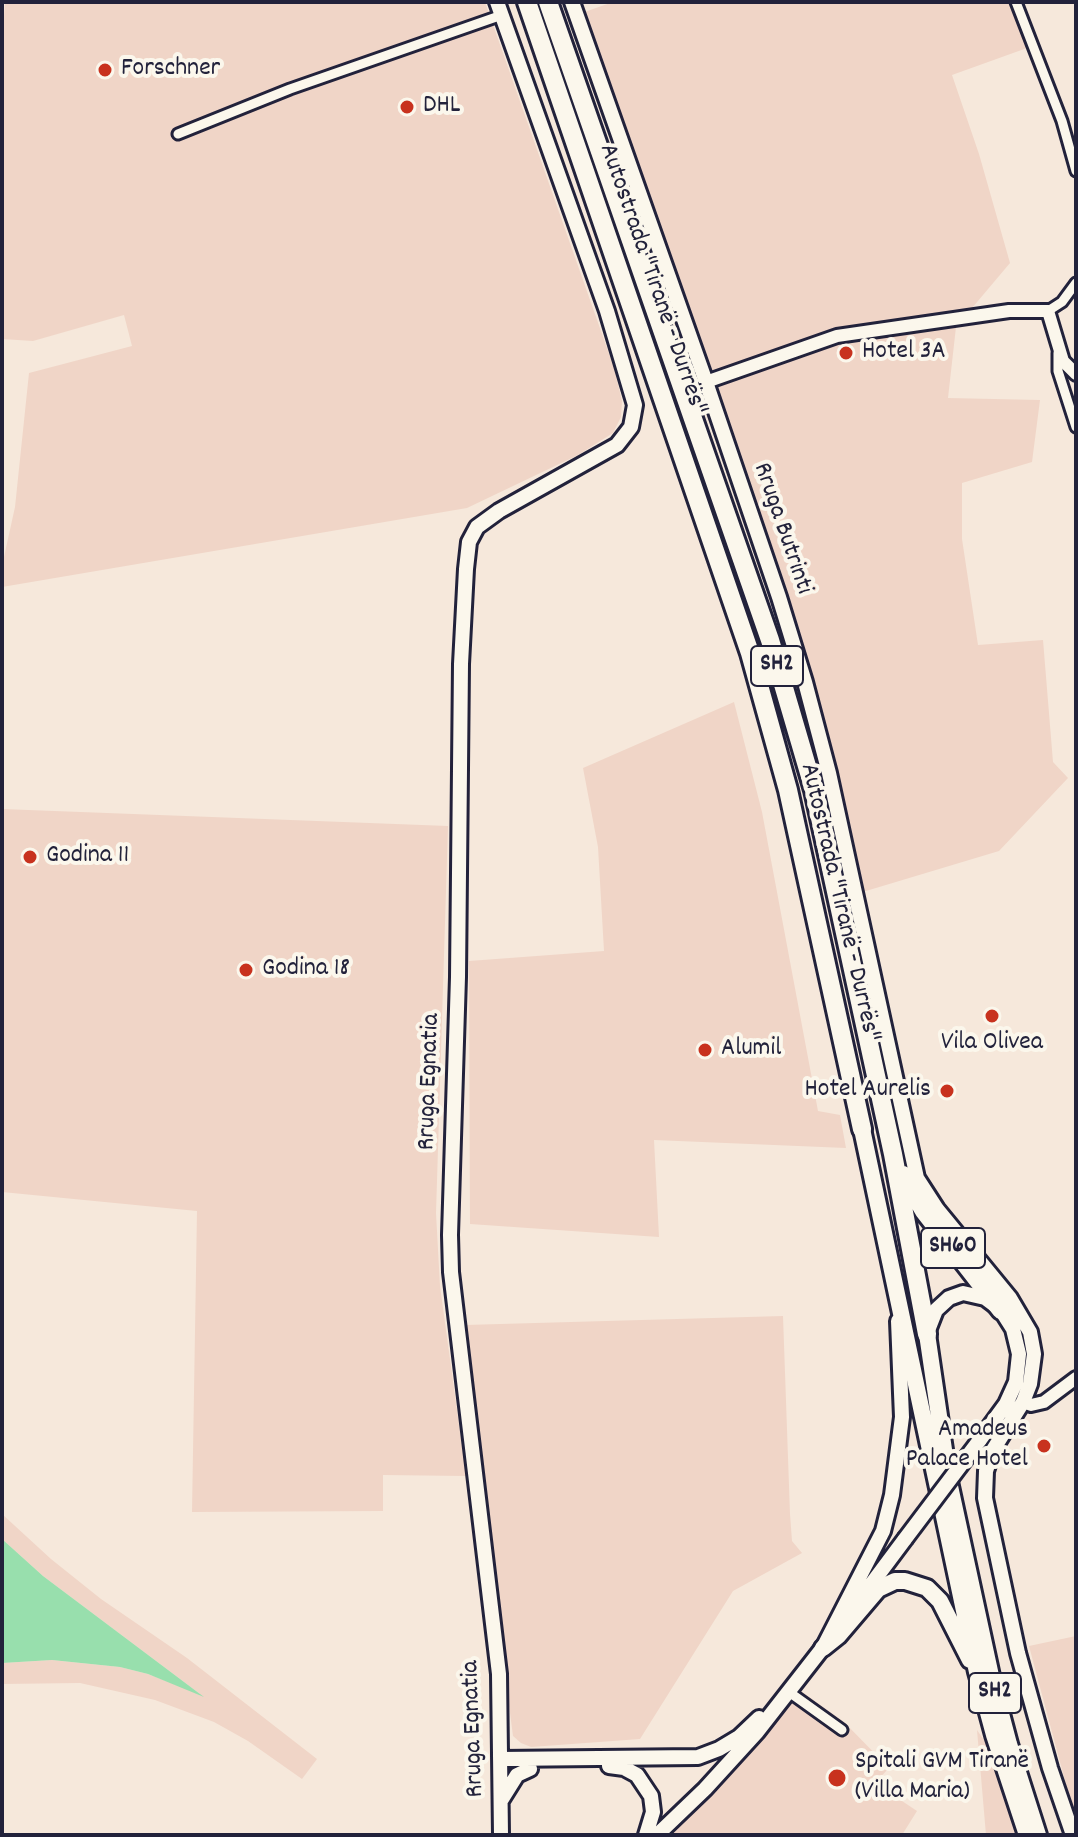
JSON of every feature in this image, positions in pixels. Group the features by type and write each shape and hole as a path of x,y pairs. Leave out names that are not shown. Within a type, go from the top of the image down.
{"highway":[{"name":"Autostrada \"Tiranë - Durrës\"","path":"527,2 750,653 788,790 977,1672 1027,1835"},
{"name":"Autostrada \"Tiranë - Durrës\"","path":"548,2 770,640 814,790 893,1154 927,1334 948,1477 991,1676 1038,1835"},
{"path":"893,1154 912,1181"},
{"name":"SH60","path":"912,1181 924,1211 1001,1310"},
{"path":"823,1648 838,1636 878,1589 895,1581 914,1582 927,1588 940,1601 960,1645 977,1672"}],"main road":[{"name":"Rruga Butrinti","path":"572,2 706,382 805,682 832,788 896,1086 912,1181"},
{"name":"Rruga Egnatia","path":"500,8 607,311 634,394 635,416 624,437 609,451 483,522 472,535 467,551 461,664 458,989 450,1235 451,1272 494,1619 501,1835"},
{"path":"912,1181 1010,1298 1026,1322 1032,1342 1034,1365 1023,1402 993,1450 986,1471 985,1498 1018,1653 1050,1768 1073,1835"},
{"path":"927,1334 936,1310 949,1298 959,1294 979,1295 1001,1310"},
{"path":"823,1648 883,1531 892,1495 902,1417 898,1305"},
{"name":"SH60","path":"657,1835 757,1732 1006,1404 1019,1369 1013,1329 1001,1310"},
{"path":"500,1765 698,1757 739,1737 789,1692"},
{"path":"500,1732 511,1748 529,1764 604,1765 624,1768 637,1775 651,1796 653,1812 646,1835"},
{"path":"502,1799 517,1775 529,1764"},
{"path":"667,1835 683,1811"}],"street":[{"path":"1016,2 1062,121 1076,171"},
{"path":"178,134 500,8"},
{"path":"706,382 837,336 976,314 1048,311 1062,302 1076,283"},
{"path":"1048,311 1063,361 1076,374"},
{"path":"1058,349 1058,371 1076,427"},
{"path":"1023,1402 1031,1405 1044,1402 1076,1378"},
{"path":"789,1692 842,1730"}],"shaded area":[{"path":"5,2 485,2 614,368 622,401 621,417 613,433 578,455 467,508 2,587 2,566 15,507 29,373 132,346 124,315 33,341 2,339 2,44"},
{"path":"613,2 1010,2 1027,48 952,75 979,154 1010,263 956,327 948,398 1040,400 1032,462 962,483 962,539 978,645 1043,640 1053,762 1068,778 999,851 856,894 805,682 576,15"},
{"path":"734,702 762,812 818,1111 840,1115 846,1148 654,1140 659,1237 470,1224 469,961 604,951 598,847 583,768"},
{"path":"2,809 448,826 436,1213 440,1286 466,1476 383,1475 383,1511 192,1512 197,1211 2,1192"},
{"path":"783,1316 792,1541 802,1553 733,1591 640,1739 531,1747 521,1743 513,1736 473,1427 465,1325"},
{"path":"2,1514 101,1599 187,1658 317,1759 302,1779 248,1741 214,1722 155,1700 80,1683 2,1684 2,1663 52,1660 120,1667 200,1694 43,1576 2,1539"},
{"path":"1076,1636 1076,1822 1029,1646"},
{"path":"794,1686 844,1722 889,1768 875,1783 917,1811 902,1835 667,1835"},
{"path":"977,1730 992,1752 1017,1835 986,1835"}],"green space":[{"path":"2,1539 43,1576 204,1697 148,1674 120,1667 52,1660 2,1663"}],"place":[{"name":"Forschner","path":"105,70"},
{"name":"DHL","path":"407,107"},
{"name":"Hotel 3A","path":"846,353"},
{"name":"Godina 11","path":"30,857"},
{"name":"Godina 18","path":"246,970"},
{"name":"Vila Olivea","path":"992,1016"},
{"name":"Alumil","path":"705,1050"},
{"name":"Hotel Aurelis","path":"947,1091"},
{"name":"Amadeus Palace Hotel","path":"1044,1446"},
{"name":"Spitali GVM Tiranë (Villa Maria)","path":"837,1778"}]}
